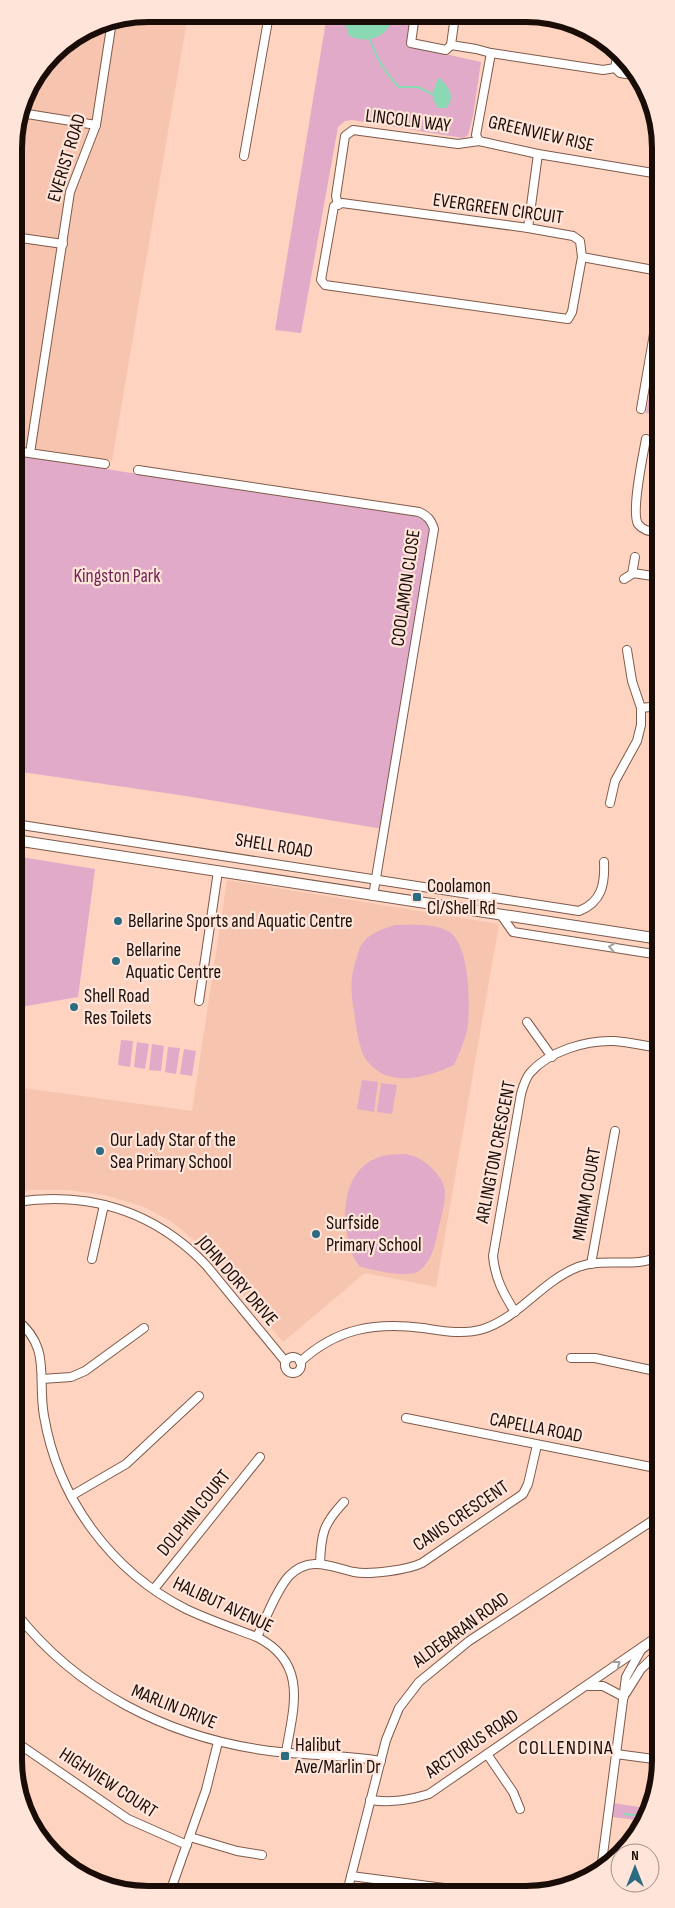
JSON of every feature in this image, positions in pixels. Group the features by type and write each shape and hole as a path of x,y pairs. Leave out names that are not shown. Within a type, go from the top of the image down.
{"main road":[{"name":"SHELL ROAD","path":"23,841 652,938"}],"street":[{"path":"414,22 411,43 446,50 451,45 454,22"},
{"path":"244,156 267,23"},
{"name":"EVERIST ROAD","path":"30,453 70,192 96,125 111,28"},
{"path":"451,45 603,70 615,68"},
{"name":"GREENVIEW RISE","path":"491,53 476,135 479,140 538,154 652,173"},
{"path":"615,68 616,60"},
{"path":"615,68 620,73 628,74"},
{"path":"28,114 96,125"},
{"name":"LINCOLN WAY","path":"338,205 336,196 345,136 348,132 353,130 458,144 479,140"},
{"path":"528,228 538,154"},
{"name":"EVERGREEN CIRCUIT","path":"338,205 346,204 528,228 574,236 580,241 582,257"},
{"path":"338,205 334,206 321,280 325,285 568,319 572,312 582,257 652,270"},
{"path":"23,239 63,244"},
{"path":"642,409 652,348"},
{"path":"646,439 635,514 640,526 645,530 652,531"},
{"path":"23,452 105,464"},
{"name":"COOLAMON CLOSE","path":"138,470 419,512 429,518 434,529 372,896"},
{"path":"633,573 635,557"},
{"path":"624,579 633,573 652,576"},
{"path":"610,803 615,780 640,734 642,708 632,681 627,650"},
{"path":"642,708 652,707"},
{"name":"SHELL ROAD","path":"23,825 580,911 588,907 601,892 605,880 604,862"},
{"path":"199,1002 218,871"},
{"path":"514,902 506,915 513,932 652,954"},
{"path":"526,1022 552,1057"},
{"name":"ARLINGTON CRESCENT","path":"515,1312 502,1293 497,1281 493,1256 520,1094 524,1083 533,1070 552,1057 589,1042 615,1041 652,1047"},
{"name":"MIRIAM COURT","path":"590,1264 615,1131"},
{"name":"JOHN DORY DRIVE","path":"22,1201 48,1198 104,1204 122,1209 144,1219 177,1239 193,1252 220,1282 285,1361"},
{"path":"92,1259 104,1204"},
{"path":"300,1362 319,1345 358,1330 379,1325 395,1325 450,1332 473,1331 494,1324 515,1312 562,1276 578,1268 590,1264 625,1264 652,1259"},
{"name":"HALIBUT AVENUE","path":"22,1325 34,1337 42,1358 44,1415 52,1452 71,1496 82,1515 106,1547 154,1589 187,1609 266,1641 281,1655 293,1678 295,1700 286,1752"},
{"path":"42,1379 71,1376 85,1371 144,1328"},
{"path":"292,1357 297,1358 300,1362 300,1368 293,1373 285,1368 285,1361 292,1357"},
{"path":"571,1358 595,1358 652,1370"},
{"path":"71,1496 126,1464 199,1396"},
{"name":"CAPELLA ROAD","path":"406,1418 652,1467"},
{"name":"CANIS CRESCENT","path":"257,1637 282,1586 289,1576 297,1570 320,1564 362,1572 410,1568 422,1564 523,1494 528,1484 537,1444"},
{"name":"DOLPHIN COURT","path":"154,1589 260,1457"},
{"path":"320,1564 320,1539 334,1512 344,1502"},
{"name":"ALDEBARAN ROAD","path":"348,1886 386,1740 400,1708 418,1682 469,1641 652,1521"},
{"name":"MARLIN DRIVE","path":"22,1620 43,1643 78,1674 122,1705 173,1728 218,1742 265,1750 360,1757 381,1761"},
{"path":"602,1859 626,1679 628,1671 639,1653 652,1640"},
{"name":"ARCTURUS ROAD","path":"370,1800 388,1802 409,1800 429,1794 652,1640"},
{"path":"624,1696 640,1669 652,1658"},
{"path":"583,1688 592,1685 603,1686 624,1696"},
{"path":"172,1886 206,1790 218,1742"},
{"name":"HIGHVIEW COURT","path":"22,1746 128,1819 186,1845"},
{"path":"487,1754 513,1792 520,1810"},
{"path":"616,1754 652,1759"},
{"path":"190,1837 237,1851 262,1855"},
{"path":"351,1876 428,1886"}],"shaded area":[{"path":"392,22 383,33 371,39 356,39 349,36 345,23"},
{"path":"186,23 112,461 23,446 24,132 32,100 39,85 59,59 85,39 108,29 124,25"},
{"path":"439,77 450,91 451,99 447,108 438,108 432,94"},
{"path":"227,880 499,924 436,1287 365,1273 283,1342 201,1246 172,1222 144,1207 105,1195 67,1190 22,1191 22,1088 192,1111"}],"green space":[{"path":"413,22 409,46 481,62 473,116 468,135 463,138 352,120 345,121 338,127 301,333 275,330 326,23"},
{"path":"652,378 652,413 646,413"},
{"name":"Kingston Park","path":"23,456 235,489 419,512 434,529 383,829 186,796 23,772"},
{"path":"23,857 95,869 78,997 22,1007"},
{"path":"395,925 429,926 448,931 461,948 467,974 468,1025 454,1065 432,1073 409,1078 387,1076 377,1070 365,1058 358,1038 352,996 352,976 361,945 373,934"},
{"path":"121,1040 133,1041 130,1067 118,1065"},
{"path":"137,1042 149,1044 145,1069 134,1067"},
{"path":"152,1044 164,1046 161,1071 149,1070"},
{"path":"168,1047 180,1048 176,1074 165,1072"},
{"path":"184,1049 196,1051 192,1076 180,1074"},
{"path":"362,1080 378,1082 374,1112 357,1109"},
{"path":"381,1083 397,1085 392,1114 377,1112"},
{"path":"407,1154 416,1157 438,1174 444,1186 444,1207 436,1241 427,1263 419,1271 413,1273 389,1273 359,1266 350,1247 346,1230 346,1203 354,1177 362,1167 373,1160 387,1155"},
{"path":"613,1803 643,1808 637,1820 612,1817"}],"waterway":[{"path":"370,38 382,64 399,87 418,87 432,94"},
{"path":"624,1814 639,1816"}],"place":[{"name":"Coolamon Cl/Shell Rd","path":"417,897"},
{"name":"Bellarine Sports and Aquatic Centre","path":"118,921"},
{"name":"Bellarine Aquatic Centre","path":"116,961"},
{"name":"Shell Road Res Toilets","path":"74,1007"},
{"name":"Our Lady Star of the Sea Primary School","path":"100,1151"},
{"name":"Surfside Primary School","path":"316,1234"},
{"name":"Halibut Ave/Marlin Dr","path":"285,1756"}],"district":[{"name":"COLLENDINA","path":"566,1748"}]}
